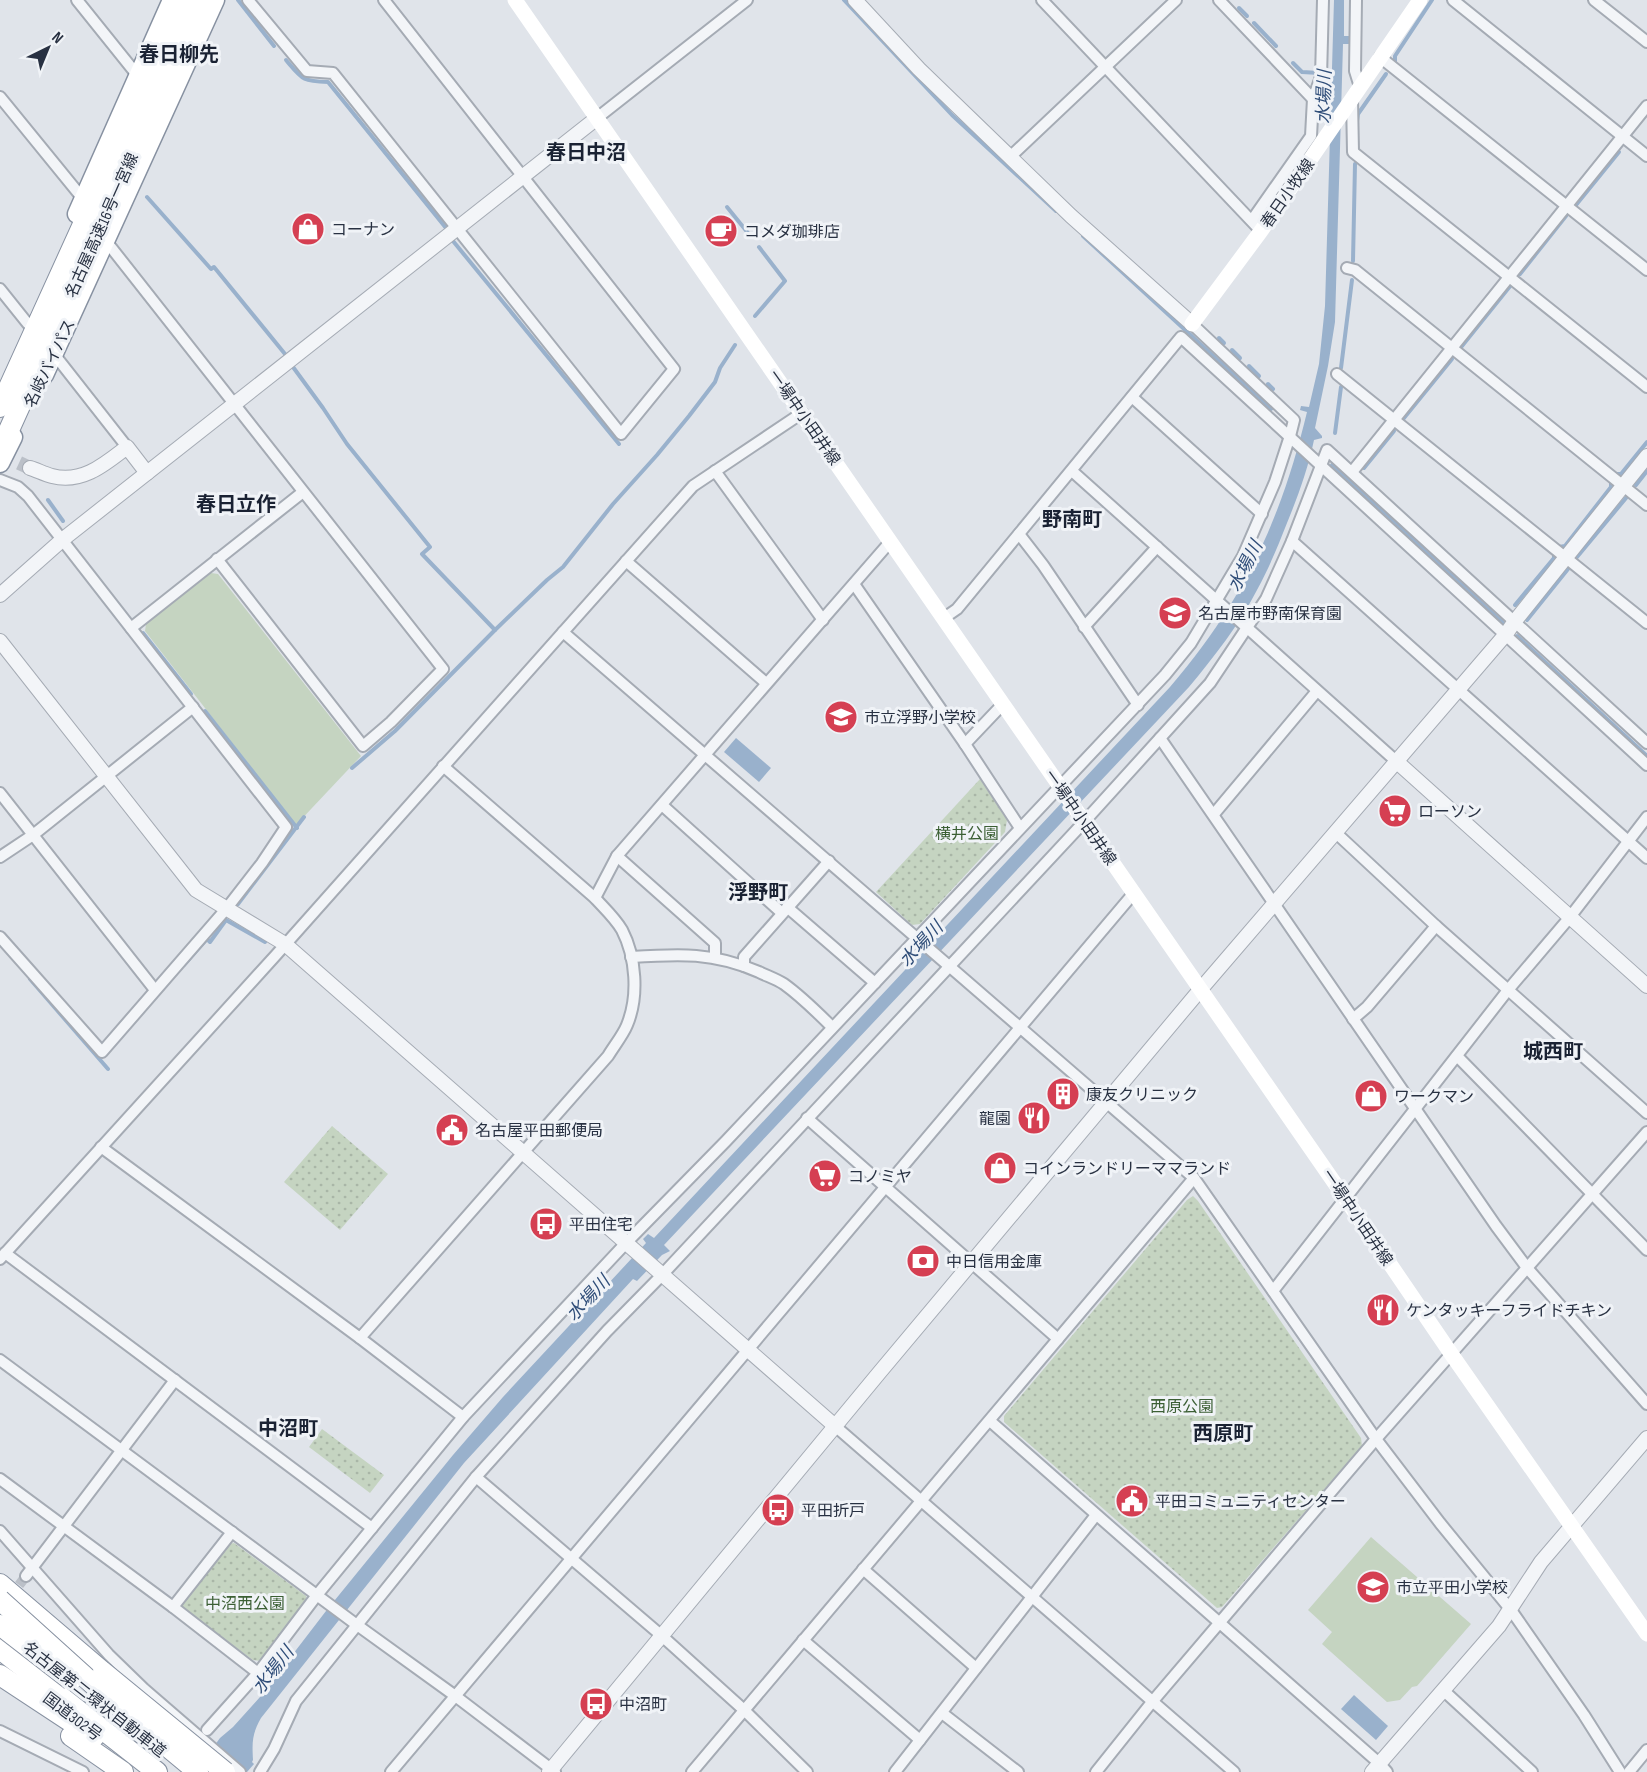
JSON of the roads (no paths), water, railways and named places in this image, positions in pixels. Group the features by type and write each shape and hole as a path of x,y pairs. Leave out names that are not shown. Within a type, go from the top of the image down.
{"highway":[{"name":"名岐バイパス","path":"0,392 172,0"},
{"name":"名古屋高速16号一宮線","path":"0,407 185,0"},
{"name":"名古屋高速16号一宮線","path":"0,450 203,0"},
{"name":"名岐バイパス","path":"0,463 54,354 215,0"},
{"path":"3,1600 103,1672 225,1772"},
{"path":"3,1600 121,1708 193,1768 207,1772"},
{"name":"名古屋第二環状自動車道","path":"0,1625 193,1768"},
{"name":"名古屋第二環状自動車道","path":"0,1649 158,1772"},
{"name":"国道302号","path":"0,1661 146,1772"},
{"path":"0,1675 146,1772"},
{"path":"0,1689 123,1772"}],"main road":[{"name":"一場中小田井線","path":"515,0 1646,1631"},
{"name":"春日小牧線","path":"1192,324 1256,226 1318,149 1420,0"}],"street":[{"path":"77,0 138,76"},
{"path":"255,2 307,71 333,73 621,434 674,369 384,0"},
{"path":"0,595 63,540 147,473 747,0"},
{"path":"207,1730 320,1598 372,1528 463,1417 832,1027 919,939 1020,828 1063,790 1191,643 1218,603 1243,556 1293,438 1294,420 1192,324 1071,216 919,69 855,0"},
{"path":"1042,0 1256,226 1311,136 1313,99 1322,72 1323,0"},
{"path":"1010,157 1176,0"},
{"path":"1220,0 1313,99"},
{"path":"1356,0 1356,93 1353,152 1647,387"},
{"path":"1453,0 1647,156"},
{"path":"1594,0 1647,42"},
{"path":"1380,57 1647,270"},
{"path":"0,97 84,200"},
{"path":"1352,472 1647,106"},
{"path":"106,241 443,669 391,722 363,746 217,559"},
{"path":"1347,268 1355,270 1647,505"},
{"path":"0,289 28,324"},
{"path":"944,618 957,609 1181,337 1647,765"},
{"path":"54,354 147,473"},
{"path":"1337,374 1647,623"},
{"path":"1132,396 1262,514"},
{"path":"372,1528 175,1380 3,1256 693,486 802,413"},
{"path":"30,468 53,476 70,478 85,475 127,447"},
{"path":"260,1772 274,1749 296,1701 354,1623 476,1477 659,1273 807,1118 947,963 1210,683 1266,599 1292,542 1318,462 1328,450 1647,743"},
{"path":"0,1360 454,1695 552,1771 835,1426 1200,990 1459,691 1647,456"},
{"path":"715,471 822,620"},
{"path":"1072,471 1647,986"},
{"path":"0,480 24,491 286,827 262,863 226,908 102,1052 0,937"},
{"path":"131,628 303,492"},
{"path":"1019,534 1043,565 1138,705"},
{"path":"595,898 617,856 891,542"},
{"path":"1292,542 1647,858"},
{"path":"1084,627 1157,547"},
{"path":"626,561 766,683"},
{"path":"854,584 1020,828"},
{"path":"563,632 1194,1178 1376,1439 1440,1523 1511,1610 1584,1715 1620,1772"},
{"path":"0,641 196,891 285,944 659,1273 1234,1772"},
{"path":"1214,814 1317,691"},
{"path":"965,744 1003,704"},
{"path":"0,857 33,835 193,707"},
{"path":"1160,738 1496,1226 1528,1269 1647,1404"},
{"path":"360,1338 608,1056 627,1025 635,993 632,957 622,931 610,915 595,898 443,766"},
{"path":"0,793 155,990"},
{"path":"662,805 784,910 875,982"},
{"path":"1273,1291 1508,990 1569,917 1647,817"},
{"path":"1335,832 1436,926 1647,1113"},
{"path":"617,856 715,943 715,958"},
{"path":"744,966 744,957 829,861"},
{"path":"391,1772 1133,894"},
{"path":"1353,1019 1367,1007 1436,926"},
{"path":"632,957 674,954 715,958 744,966 782,983 832,1027"},
{"path":"1457,1056 1647,1250"},
{"path":"807,1118 1058,1339"},
{"path":"1096,1772 1152,1702 1376,1439 1647,1132"},
{"path":"101,1147 463,1417"},
{"path":"692,1772 1194,1178"},
{"path":"29,1572 175,1380"},
{"path":"990,1421 1219,1623 1379,1769 1499,1626 1540,1562 1647,1438"},
{"path":"476,1477 662,1636 744,1710 807,1772"},
{"path":"0,1479 258,1673"},
{"path":"895,1772 1096,1515"},
{"path":"0,1531 29,1572 109,1654 137,1682 240,1772"},
{"path":"173,1607 232,1532"},
{"path":"863,1569 976,1668"},
{"path":"803,1640 920,1740"},
{"path":"1443,1690 1532,1772"},
{"path":"942,1713 1018,1772"},
{"path":"0,1731 83,1772"},
{"path":"1629,1772 1647,1750"}],"water":[{"path":"1334,0 1344,0 1344,36 1349,36 1349,44 1343,44 1335,322 1315,428 1322,438 1314,440 1295,503 1280,540 1242,616 1189,687 664,1245 670,1251 662,1255 637,1281 633,1279 464,1463 261,1718 253,1738 252,1762 254,1764 247,1772 195,1772 220,1738 260,1697 326,1611 453,1455 503,1397 646,1243 643,1239 648,1234 654,1238 1170,687 1219,623 1256,558 1285,489 1307,412 1300,410 1301,406 1309,407 1319,364 1325,306"},
{"path":"736,738 771,768 759,782 724,752"},
{"path":"1354,1695 1388,1726 1376,1740 1341,1709"}],"waterway":[{"path":"238,0 274,46"},
{"path":"844,0 952,115 1056,211"},
{"path":"1395,63 1395,56 1432,0"},
{"path":"1239,8 1247,16"},
{"path":"1254,23 1276,46"},
{"path":"286,60 304,78 328,82 446,228"},
{"name":"水場川","path":"1293,63 1302,72 1337,74"},
{"path":"1357,121 1358,114 1386,74"},
{"path":"1576,205 1619,152"},
{"path":"1353,261 1355,164"},
{"path":"147,197 211,269 214,267 285,354"},
{"path":"727,207 748,233"},
{"path":"1520,274 1566,216"},
{"path":"1083,236 1271,409"},
{"path":"453,241 619,444"},
{"path":"755,316 785,281 759,247"},
{"path":"1341,368 1352,280"},
{"path":"1462,346 1511,285"},
{"path":"1219,338 1224,343"},
{"path":"352,768 395,731 495,630 563,567 613,504 689,416 715,382 720,368 735,345"},
{"path":"1232,350 1240,358"},
{"path":"1404,418 1452,359"},
{"path":"1249,366 1259,376"},
{"path":"293,367 347,444 430,547 422,554 495,630"},
{"path":"1268,384 1273,389"},
{"path":"1335,433 1341,387"},
{"path":"1364,468 1394,431"},
{"path":"1617,474 1621,474 1647,442"},
{"path":"1332,465 1503,623"},
{"path":"1636,485 1647,471"},
{"path":"1559,547 1565,546 1611,487 1611,482"},
{"path":"1577,557 1626,498"},
{"path":"48,500 63,521"},
{"path":"1515,605 1554,558 1554,553"},
{"path":"1527,620 1568,569"},
{"path":"143,633 191,694"},
{"path":"1517,636 1647,756"},
{"path":"205,711 297,828"},
{"path":"238,904 304,817"},
{"path":"184,965 207,939 210,942 226,920 265,942"},
{"path":"30,979 108,1069"}],"tunnel":[{"path":"0,454 30,468"},
{"path":"10,1597 26,1576"}],"place":[{"name":"コーナン","path":"308,229"},
{"name":"コメダ珈琲店","path":"721,231"},
{"name":"名古屋市野南保育園","path":"1175,613"},
{"name":"市立浮野小学校","path":"841,717"},
{"name":"ローソン","path":"1395,811"},
{"name":"康友クリニック","path":"1063,1094"},
{"name":"ワークマン","path":"1371,1096"},
{"name":"龍園","path":"1034,1118"},
{"name":"名古屋平田郵便局","path":"452,1130"},
{"name":"コインランドリーママランド","path":"1000,1168"},
{"name":"コノミヤ","path":"825,1176"},
{"name":"平田住宅","path":"546,1224"},
{"name":"中日信用金庫","path":"923,1261"},
{"name":"ケンタッキーフライドチキン","path":"1383,1310"},
{"name":"平田コミュニティセンター","path":"1132,1501"},
{"name":"平田折戸","path":"778,1510"},
{"name":"市立平田小学校","path":"1373,1587"},
{"name":"中沼町","path":"596,1704"}],"district":[{"name":"春日柳先","path":"179,54"},
{"name":"春日中沼","path":"586,152"},
{"name":"春日立作","path":"236,504"},
{"name":"野南町","path":"1072,519"},
{"name":"浮野町","path":"758,892"},
{"name":"城西町","path":"1553,1051"},
{"name":"中沼町","path":"288,1428"},
{"name":"西原町","path":"1223,1433"}],"park label":[{"name":"横井公園","path":"967,833"},
{"name":"西原公園","path":"1182,1406"},
{"name":"中沼西公園","path":"245,1603"}]}
